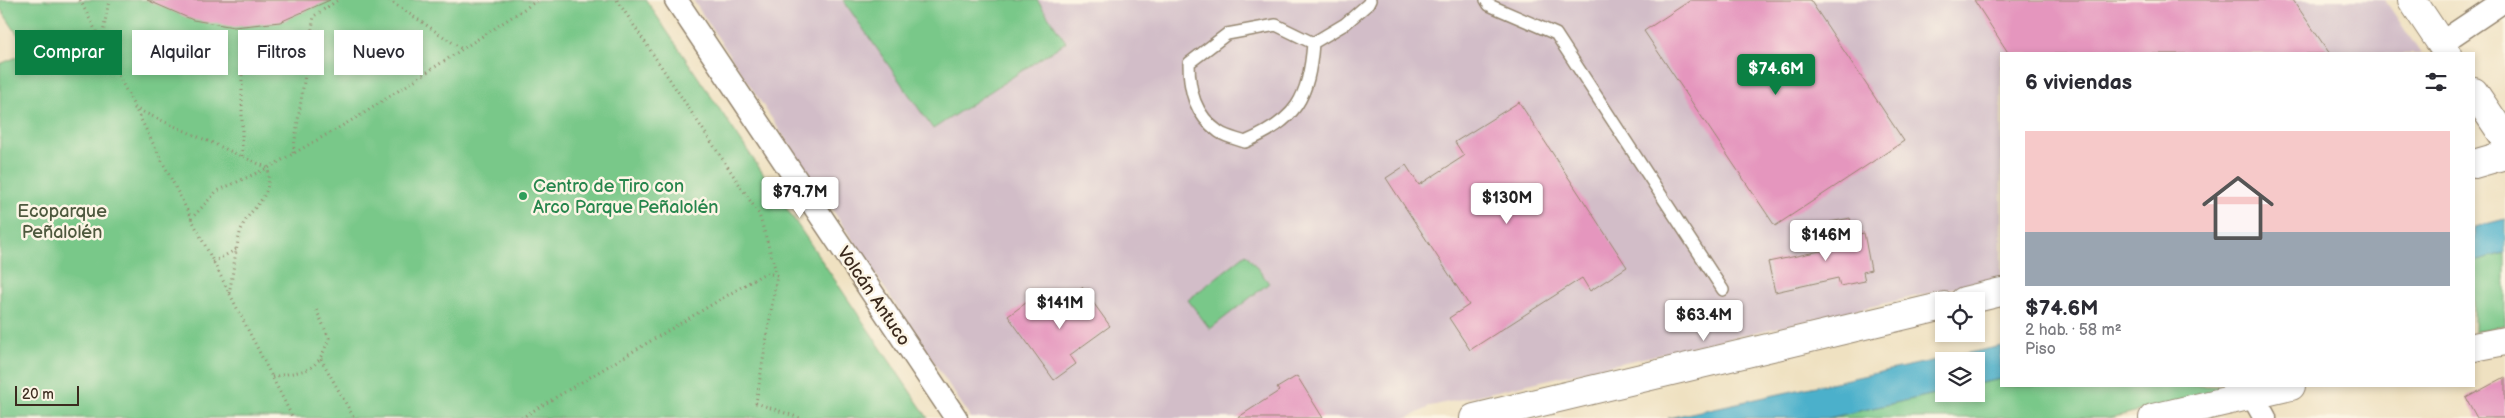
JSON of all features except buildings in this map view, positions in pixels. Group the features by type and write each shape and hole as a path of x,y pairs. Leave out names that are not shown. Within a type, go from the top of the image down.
{"street":[{"name":"Volcán Antuco","path":"676,0 956,418"},
{"path":"2412,0 2445,48 2505,0"},
{"path":"2475,93 2501,124"},
{"path":"2475,164 2505,155"},
{"path":"1985,296 2000,292"},
{"path":"1474,418 1935,308"},
{"path":"2475,347 2505,341"},
{"path":"2153,418 2286,387"},
{"path":"2252,394 2265,418"}],"lane":[{"path":"1313,43 1345,24 1368,4 1370,0"},
{"path":"1486,0 1489,5 1556,34 1723,290"},
{"path":"1276,25 1313,43 1311,72 1298,107 1271,131 1245,142 1220,133 1199,112 1189,88 1189,63 1227,34 1276,25"}],"path":[{"path":"80,0 94,30"},
{"path":"104,30 109,0"},
{"path":"293,153 314,16 338,0"},
{"path":"389,0 462,49"},
{"path":"191,219 217,191 268,168 361,114 538,0"},
{"path":"617,0 759,214 777,275 756,403 800,418"},
{"path":"116,75 293,418"},
{"path":"242,75 242,156"},
{"path":"133,108 268,168"},
{"path":"229,294 240,231 249,216 263,200 270,180 268,168"},
{"path":"213,262 238,248"},
{"path":"522,418 764,273 777,275"},
{"path":"272,377 313,367 321,359 329,338 316,309"},
{"path":"321,359 354,418"}],"shaded area":[{"path":"693,0 2385,0 2420,52 2000,52 2000,277 1431,406 1408,418 971,418"}],"green space":[{"name":"Ecoparque Peñalolén","path":"0,0 646,0 928,418 0,418 0,64 15,58 15,75 122,75 122,30 15,31 0,8"},
{"path":"843,0 1037,0 1066,42 933,129"},
{"path":"2505,253 2505,325 2475,332 2475,261"},
{"path":"1246,254 1269,283 1210,329 1188,300"},
{"path":"2000,379 2000,387 2237,387 2110,418 1828,418 1935,394 1935,402 1985,402 1985,382"}],"water":[{"path":"2505,219 2505,253 2475,261 2475,227"},
{"path":"2000,346 2000,379 1985,382 1985,352 1973,352"},
{"path":"1935,360 1935,394 1828,418 1668,418"}],"place":[{"name":"Centro de Tiro con Arco Parque Peñalolén","path":"523,196"}]}
